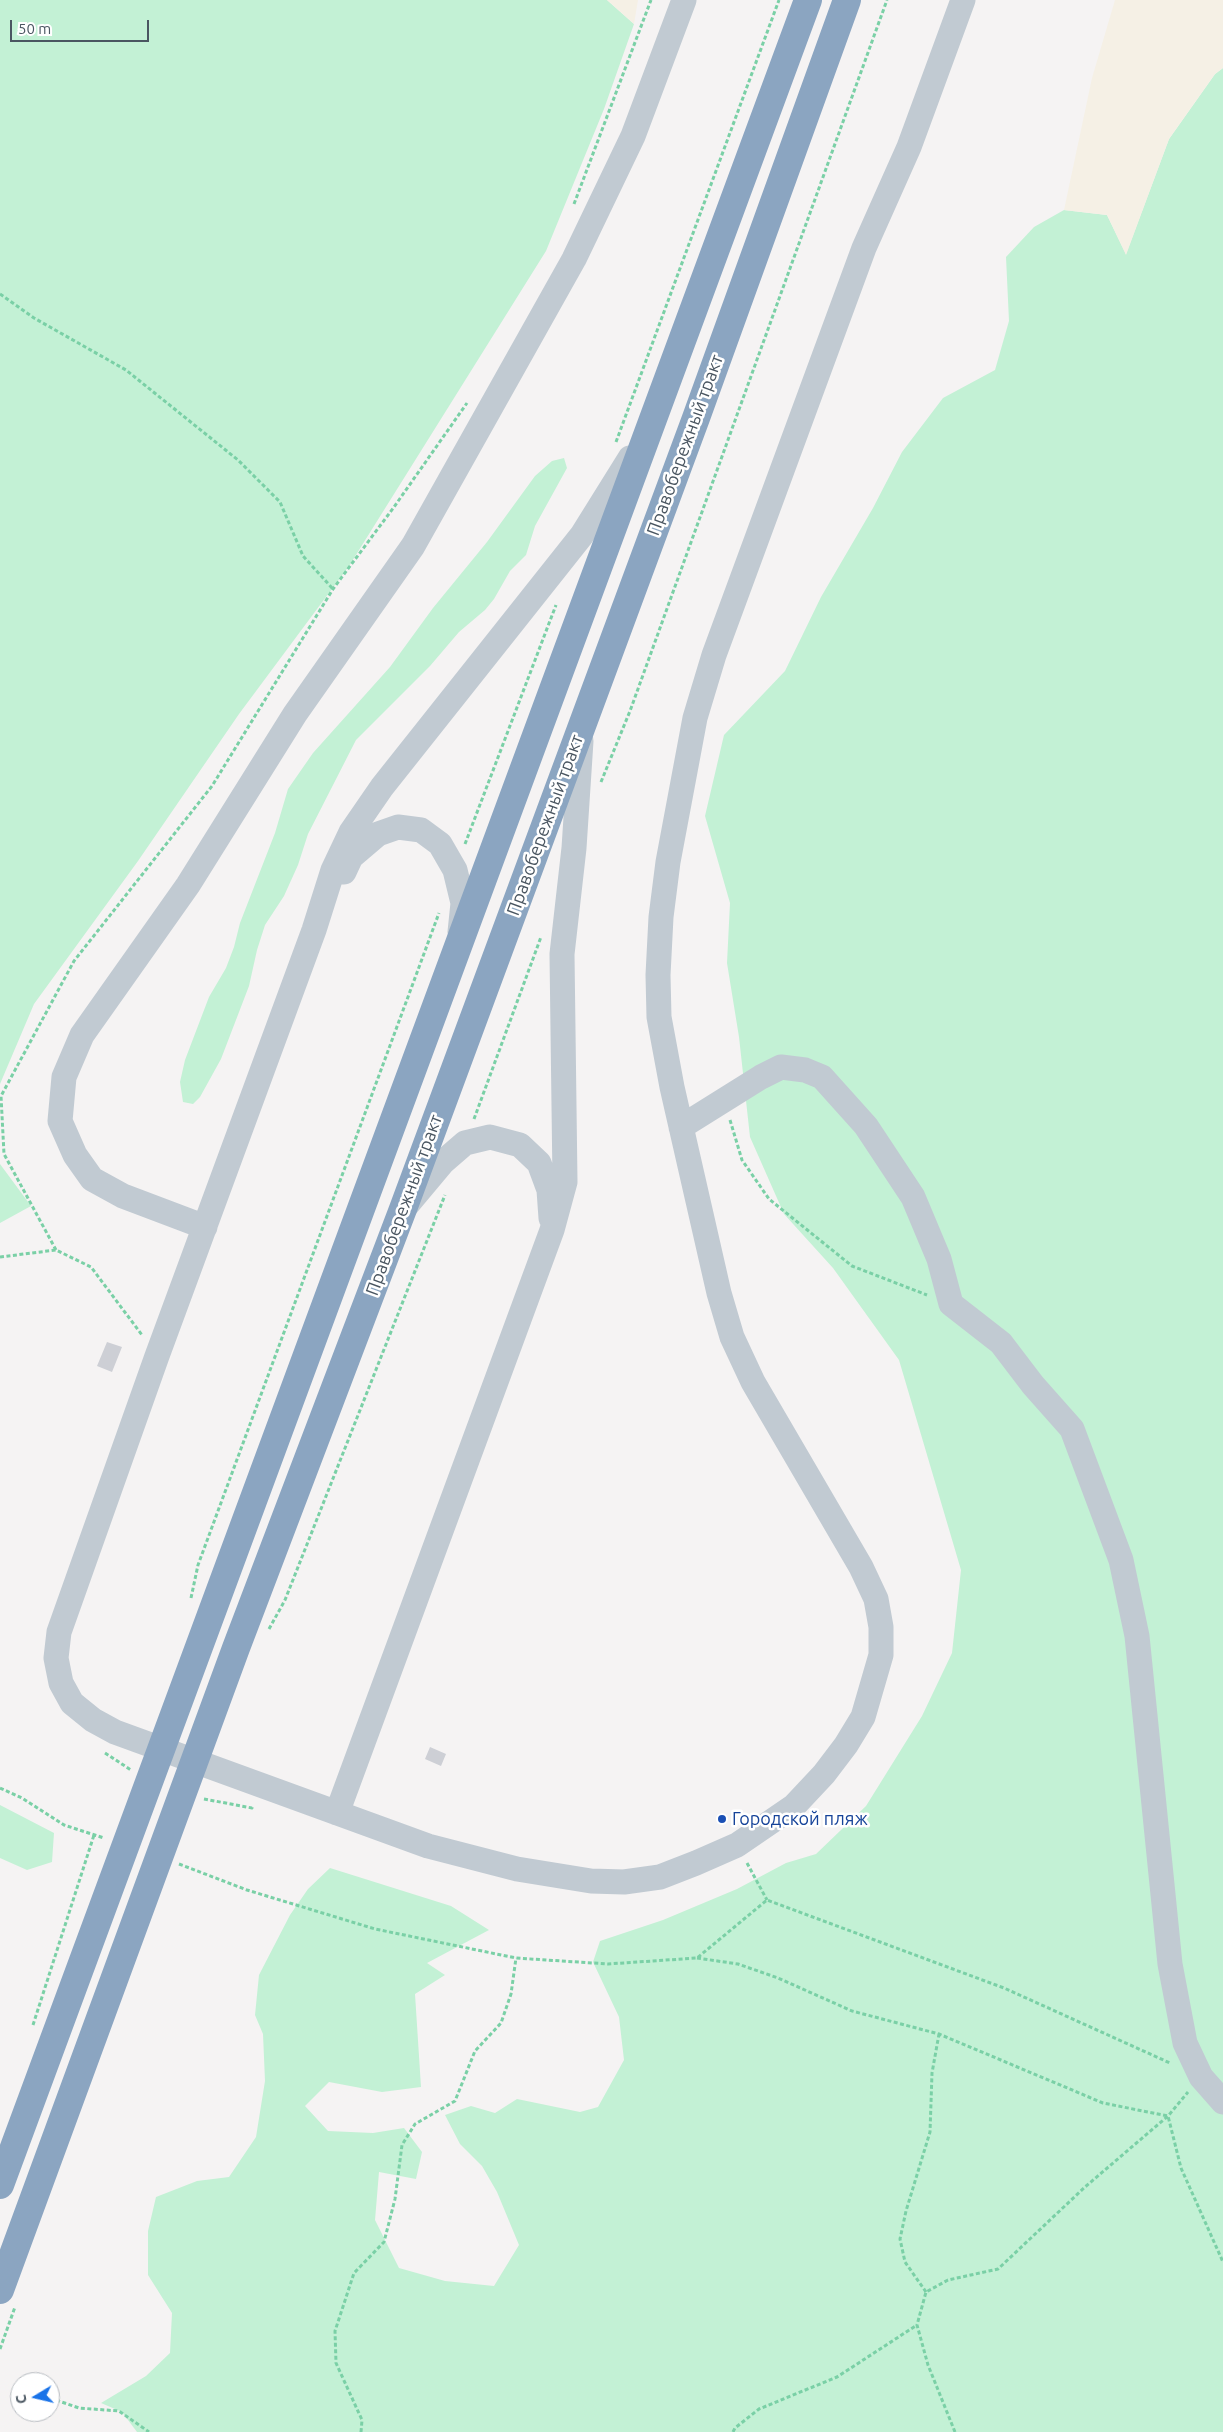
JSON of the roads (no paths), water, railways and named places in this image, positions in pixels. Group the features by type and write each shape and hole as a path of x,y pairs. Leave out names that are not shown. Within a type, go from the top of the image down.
{"highway":[{"path":"0,2185 808,0"},
{"name":"Правобережный тракт","path":"0,2290 236,1648 404,1209 847,0"}],"street":[{"path":"205,1227 123,1196 92,1179 75,1155 60,1121 64,1077 82,1035 188,885 295,714 413,546 574,259 634,136 684,0"},
{"path":"660,403 612,489 582,534 382,787 351,832 333,870 314,930 157,1356 59,1632 56,1658 61,1683 72,1703 93,1720 115,1732 428,1846 517,1869 591,1881 624,1882 660,1877 737,1844 794,1806 824,1774 846,1745 863,1717 881,1656 882,1626 876,1599 861,1567 752,1382 732,1337 719,1293 681,1126 659,1017 658,975 661,917 668,862 695,718 714,655 864,248 909,147 963,0"},
{"path":"337,1813 552,1230 565,1182 562,954 574,848 582,726"},
{"path":"314,930 351,857 378,834 398,827 421,830 440,844 455,870 463,903 458,946"},
{"path":"681,1126 762,1076 781,1067 804,1070 822,1077 866,1126 913,1197 939,1259 951,1304 1000,1343 1033,1386 1072,1429 1121,1560 1137,1636 1170,1964 1185,2043 1201,2077 1223,2102"},
{"path":"404,1209 443,1162 465,1143 490,1137 520,1145 539,1163 548,1190 552,1230"}],"place":[{"name":"Городской пляж","path":"722,1819"}]}
